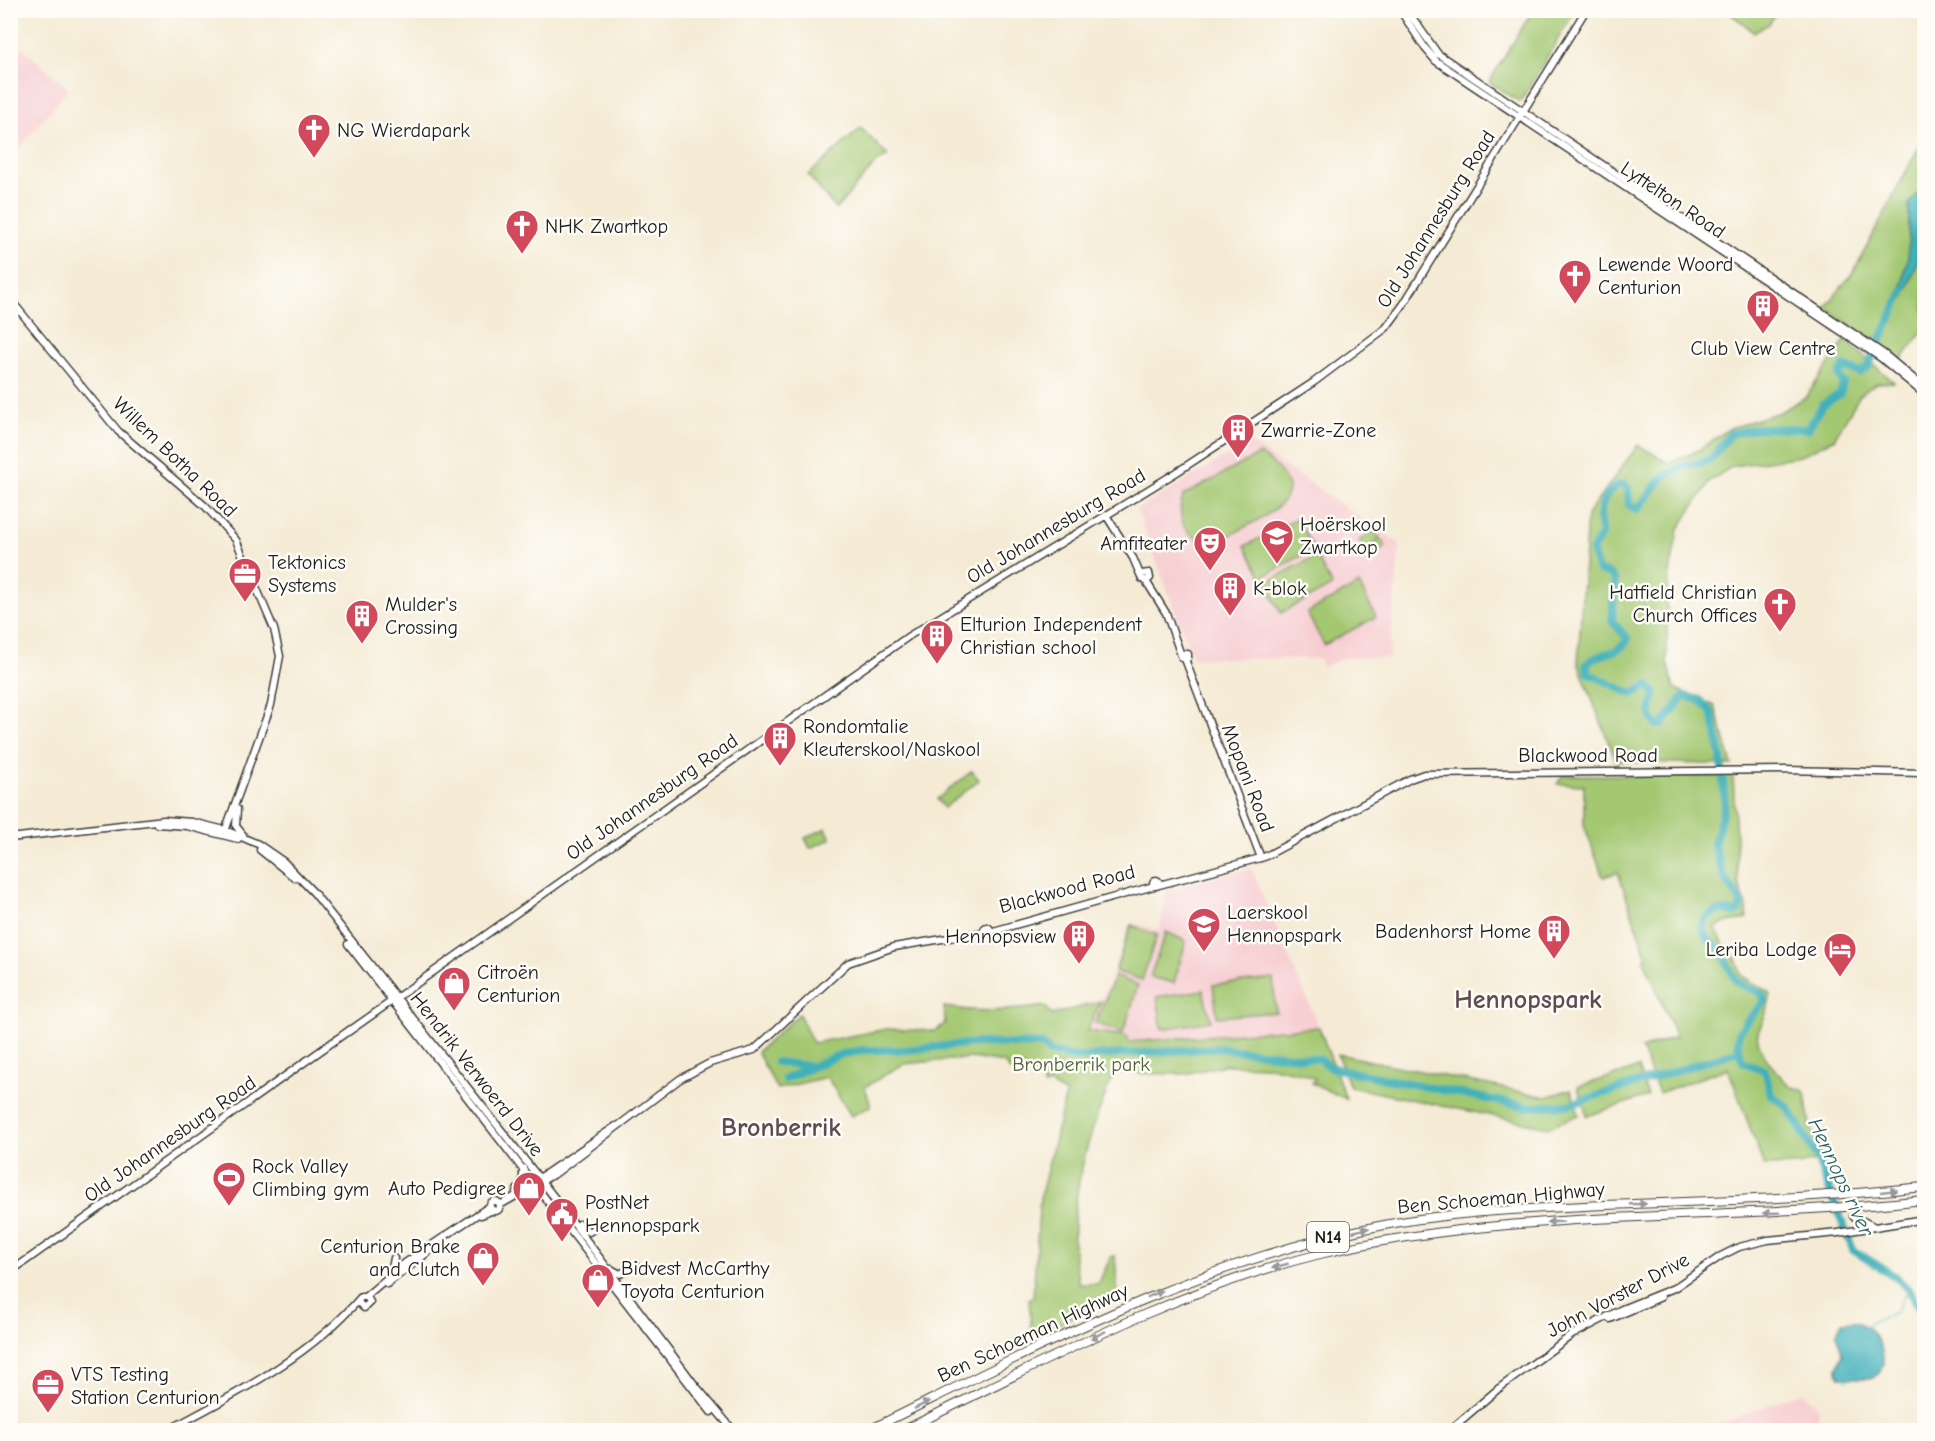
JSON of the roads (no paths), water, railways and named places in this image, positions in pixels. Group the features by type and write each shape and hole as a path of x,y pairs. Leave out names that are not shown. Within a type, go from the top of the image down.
{"highway":[{"name":"Ben Schoeman Highway","path":"869,1431 1110,1313 1161,1291 1254,1257 1315,1240 1375,1227 1480,1212 1824,1196 1924,1187"},
{"name":"Ben Schoeman Highway","path":"904,1431 1136,1317 1210,1288 1319,1255 1424,1234 1524,1223 1829,1210 1924,1200"}],"main road":[{"path":"1400,10 1431,56 1521,114"},
{"path":"1407,10 1438,54 1521,114"},
{"name":"Old Johannesburg Road","path":"10,1272 909,636 1242,430 1347,359 1386,328 1403,305 1586,10"},
{"name":"Lyttelton Road","path":"1521,114 1865,344 1924,388"},
{"name":"Willem Botha Road","path":"10,299 118,431 214,514 236,540 274,629 280,656 271,705 225,832"},
{"name":"Lyttelton Road","path":"1882,356 1924,394"},
{"path":"1108,514 1144,573"},
{"path":"1108,514 1144,573"},
{"path":"1086,527 1105,522 1119,534"},
{"name":"Mopani Road","path":"1144,573 1150,574 1148,580 1185,656 1260,857"},
{"name":"Blackwood Road","path":"618,1125 693,1071 710,1063 754,1050 848,963 884,950 976,933 1260,857 1410,779 1425,774 1711,771 1924,773"},
{"path":"238,800 236,826 248,840"},
{"name":"Hendrik Verwoerd Drive","path":"10,838 172,820 225,832 248,840 271,852 299,876 522,1167 554,1197 731,1431"},
{"name":"Hendrik Verwoerd Drive","path":"225,832 256,848 296,879 325,913 538,1182 701,1401 731,1431"},
{"path":"499,1204 516,1192 538,1182 554,1168 618,1125"},
{"path":"499,1204 571,1162 618,1125"},
{"path":"554,1168 571,1162 580,1150"},
{"path":"516,1192 523,1180 522,1167"},
{"path":"554,1197 583,1230 593,1231 604,1223"},
{"path":"368,1299 431,1250 491,1208 493,1201 499,1204"},
{"path":"168,1431 266,1377 347,1313 360,1305 368,1307 368,1299 401,1267 491,1208"},
{"path":"1853,1216 1864,1224 1880,1227"},
{"path":"1856,1232 1924,1221"},
{"path":"1856,1232 1924,1221"},
{"name":"John Vorster Drive","path":"1452,1431 1573,1338 1615,1316 1669,1294 1731,1253 1759,1243 1856,1232"},
{"path":"585,1240 614,1272 620,1274 633,1267 621,1279 621,1287"},
{"path":"401,1267 431,1250"},
{"path":"389,1277 394,1258"},
{"path":"360,1305 361,1297 368,1299"}],"water":[{"path":"1924,187 1921,220 1917,229 1918,262 1904,298 1899,300 1908,256 1909,204"},
{"path":"1853,1321 1868,1329 1880,1345 1883,1363 1874,1378 1841,1378 1838,1375 1837,1366 1843,1354 1836,1334 1842,1322"}],"waterway":[{"name":"Hennops river","path":"1903,291 1868,367 1860,373 1844,366 1839,375 1843,383 1840,394 1822,405 1808,429 1757,428 1730,434 1713,457 1704,462 1683,466 1663,477 1637,510 1629,505 1628,488 1624,484 1617,486 1606,496 1600,519 1602,533 1592,551 1599,571 1610,574 1615,580 1612,621 1628,639 1619,649 1596,658 1586,665 1588,673 1632,694 1648,685 1655,694 1651,714 1657,725 1663,724 1684,696 1700,700 1712,713 1721,756 1725,803 1714,844 1723,876 1741,901 1739,911 1735,913 1720,911 1711,914 1702,926 1708,940 1719,948 1737,982 1762,994 1765,1000 1742,1026 1739,1033 1739,1050 1743,1062 1765,1070 1771,1095 1787,1106 1816,1155 1853,1250 1896,1277 1908,1289 1924,1318"},
{"path":"785,1079 839,1055 862,1050 905,1050 976,1043 1042,1045 1050,1052 1076,1057 1217,1048 1319,1059 1332,1068 1528,1107 1568,1105 1738,1051"},
{"path":"777,1062 808,1066"},
{"path":"1867,1327 1872,1321 1896,1312 1908,1289"},
{"name":"Hennops river","path":"1924,1320 1918,1337 1924,1342"},
{"path":"1865,1425 1868,1430"}],"place":[{"name":"NG Wierdapark","path":"314,159"},
{"name":"NHK Zwartkop","path":"522,255"},
{"name":"Lewende Woord Centurion","path":"1575,305"},
{"name":"Club View Centre","path":"1763,335"},
{"name":"Zwarrie-Zone","path":"1238,459"},
{"name":"Hoërskool Zwartkop","path":"1277,565"},
{"name":"Amfiteater","path":"1210,572"},
{"name":"Tektonics Systems","path":"245,603"},
{"name":"K-blok","path":"1230,617"},
{"name":"Hatfield Christian Church Offices","path":"1780,633"},
{"name":"Mulder's Crossing","path":"362,645"},
{"name":"Elturion Independent Christian school","path":"937,665"},
{"name":"Rondomtalie Kleuterskool/Naskool","path":"780,767"},
{"name":"Laerskool Hennopspark","path":"1204,953"},
{"name":"Badenhorst Home","path":"1554,960"},
{"name":"Hennopsview","path":"1079,965"},
{"name":"Leriba Lodge","path":"1840,978"},
{"name":"Citroën Centurion","path":"454,1012"},
{"name":"Rock Valley Climbing gym","path":"229,1207"},
{"name":"Auto Pedigree","path":"529,1217"},
{"name":"PostNet Hennopspark","path":"562,1243"},
{"name":"Centurion Brake and Clutch","path":"483,1287"},
{"name":"Bidvest McCarthy Toyota Centurion","path":"598,1309"},
{"name":"VTS Testing Station Centurion","path":"48,1414"}],"district":[{"name":"Hennopspark","path":"1528,1000"},
{"name":"Bronberrik","path":"781,1128"}],"park label":[{"name":"Bronberrik park","path":"1081,1064"}]}
